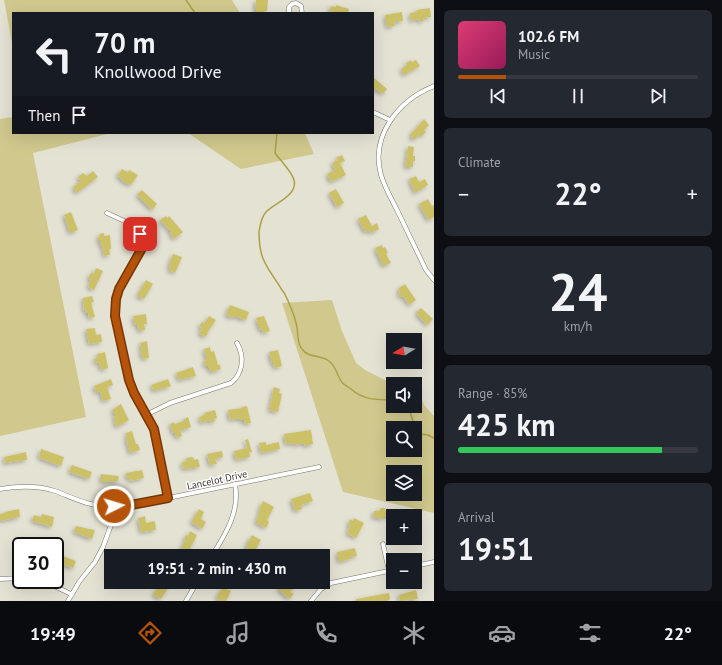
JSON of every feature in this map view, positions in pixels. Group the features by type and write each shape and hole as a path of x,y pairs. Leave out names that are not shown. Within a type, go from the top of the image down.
{"street":[{"path":"289,12 288,8 291,5 300,2 302,12"},
{"path":"434,86 408,101 390,120 380,145 379,160 387,191 426,270 434,280"},
{"path":"374,112 390,120"},
{"path":"107,213 133,225 138,230 142,239 140,255 125,276 119,289 116,299 115,316 129,380 134,393 152,424 168,498"},
{"path":"146,415 170,403 231,383 238,375 242,366 242,354 237,343"},
{"name":"Lancelot Drive","path":"0,490 21,486 40,488 51,490 87,503 114,506 131,505 319,467"},
{"path":"216,549 234,516 236,501 235,484"},
{"path":"68,601 81,578 95,562 103,547 111,525 114,506"},
{"path":"383,544 386,554"},
{"path":"422,565 434,562"},
{"path":"311,601 321,589 331,583 386,572"},
{"path":"0,579 12,578"},
{"path":"60,589 71,594"},
{"path":"186,601 193,589"}],"shaded area":[{"path":"4,0 232,0 239,12 12,12 12,43"},
{"path":"12,117 12,134 107,134 33,153 86,417 0,436 0,119"},
{"path":"189,134 305,134 314,154 241,169"},
{"path":"332,300 342,331 356,363 365,370 386,380 386,413 422,413 422,400 424,405 434,416 434,513 343,492 282,303"}],"building":[{"path":"256,0 268,0 267,11 256,12"},
{"path":"336,5 349,9 348,12 329,11 331,6 336,7"},
{"path":"430,8 431,17 423,18 424,21 420,22 419,19 411,21 410,13 417,12 416,10"},
{"path":"402,12 403,21 394,22 395,26 387,27 385,15"},
{"path":"411,60 412,62 416,60 420,66 404,75 401,69"},
{"path":"374,78 387,89 383,94 376,89 374,91"},
{"path":"424,119 429,125 424,130 426,132 422,136 420,134 414,140 410,135"},
{"path":"408,146 414,147 413,156 415,156 415,161 413,161 413,167 405,167"},
{"path":"342,155 345,161 340,163 346,175 331,182 327,174 335,170 332,163 338,160 337,157"},
{"path":"122,169 128,172 129,170 138,175 131,185 122,181 123,180 117,176"},
{"path":"93,171 98,177 77,193 73,187 81,181 78,177 83,173 87,176"},
{"path":"416,176 419,182 425,179 428,185 415,193 409,179"},
{"path":"336,189 344,203 337,207 329,193"},
{"path":"142,190 157,204 152,210 137,195"},
{"path":"428,199 432,206 434,205 434,217 428,220 419,204"},
{"path":"71,212 78,230 70,233 64,215"},
{"path":"366,215 372,226 377,223 379,229 371,233 369,230 365,232 358,219"},
{"path":"166,216 167,218 169,216 183,232 174,239 170,233 171,232 160,220"},
{"path":"104,233 104,236 110,235 111,249 109,249 110,255 104,256 102,245 100,246 100,240 98,240 98,237 100,236 99,234"},
{"path":"382,245 388,253 386,254 391,263 383,266 375,248"},
{"path":"173,254 182,257 175,273 169,270 169,265"},
{"path":"96,268 103,271 94,290 88,287 91,280 88,278 91,273 94,274"},
{"path":"146,280 153,284 144,299 137,296"},
{"path":"405,284 416,300 409,305 403,296 400,297 398,294 400,292 398,289"},
{"path":"92,296 94,302 91,302 95,317 89,318 88,313 86,313 85,310 84,311 83,298"},
{"path":"230,305 249,312 246,320 234,316 233,318 226,315"},
{"path":"421,308 433,319 427,325 416,313"},
{"path":"146,314 147,324 144,324 145,330 139,331 137,324 135,325 133,316"},
{"path":"209,316 216,320 205,337 199,333 202,328 199,326 202,322 204,324"},
{"path":"264,316 270,331 263,333 262,329 260,330 256,318"},
{"path":"95,328 96,335 101,334 102,342 89,344 86,329"},
{"path":"147,341 149,358 143,359 140,350 142,350 140,343"},
{"path":"210,347 211,352 214,351 218,365 220,365 221,369 211,372 208,366 205,366 204,361 207,360 204,349"},
{"path":"278,350 282,366 275,368 269,352"},
{"path":"105,352 108,368 101,370 99,362 95,363 94,359 98,358 97,354"},
{"path":"193,367 196,376 179,380 176,373"},
{"path":"111,379 113,385 107,387 111,399 103,401 100,391 96,393 94,386"},
{"path":"168,379 171,386 154,391 151,385"},
{"path":"274,387 280,389 279,393 282,394 278,412 269,410"},
{"path":"121,404 129,420 117,427 114,422 116,421 113,417 116,416 112,410"},
{"path":"247,406 251,423 245,424 244,420 239,420 239,418 230,420 228,410"},
{"path":"215,410 217,418 214,419 215,421 211,423 210,420 201,423 199,417 205,415 204,413"},
{"path":"188,417 191,427 180,431 182,436 177,438 175,433 173,433 170,424 184,421 184,419"},
{"path":"311,430 313,444 305,446 304,443 294,445 294,443 286,444 284,434"},
{"path":"132,431 136,444 138,444 140,450 130,453 126,433"},
{"path":"248,439 252,452 249,452 250,457 236,460 234,451 247,448 245,440"},
{"path":"266,442 266,445 279,442 280,449 261,453 259,443"},
{"path":"41,449 64,457 61,466 39,458"},
{"path":"222,451 223,457 215,459 217,464 210,465 207,454"},
{"path":"26,452 27,460 5,463 4,457"},
{"path":"193,457 194,460 198,459 200,467 183,469 182,462 187,461 186,458"},
{"path":"72,465 92,472 89,479 69,472"},
{"path":"142,470 144,478 130,481 129,477 126,478 126,473"},
{"path":"101,474 119,476 118,481 101,482"},
{"path":"310,493 313,501 301,505 302,509 295,511 291,499"},
{"path":"263,501 274,507 267,520 269,522 266,528 255,522 259,516 259,510"},
{"path":"381,508 385,508 386,517 383,517 383,519 373,517 374,511 379,511"},
{"path":"19,509 20,517 0,521 0,514"},
{"path":"199,509 204,512 201,519 206,522 202,529 191,522"},
{"path":"42,514 54,517 52,527 32,521 34,515 41,517"},
{"path":"145,516 146,523 155,521 156,530 141,532 138,518"},
{"path":"354,518 364,523 356,538 347,533 350,526 348,525 350,519 353,521"},
{"path":"76,526 95,530 92,539 74,532"},
{"path":"190,531 197,535 190,549 185,549 181,547 186,540 184,539 186,535 188,536"},
{"path":"252,535 261,540 256,549 247,549 248,547 246,546"},
{"path":"355,548 357,556 350,557 350,559 339,562 337,552"},
{"path":"64,556 76,561 73,568 64,565"},
{"path":"157,589 167,589 161,599 153,595"},
{"path":"222,589 231,591 226,601 221,601 216,598"},
{"path":"278,589 293,589 290,592 294,594 289,599"},
{"path":"416,590 418,599 400,601 399,595"},
{"path":"389,593 390,599 387,601 356,601 356,599"}],"waterway":[{"path":"186,0 194,12"},
{"path":"277,134 275,153 291,173 294,180 294,186 289,195 264,214 262,219 259,232 259,242 265,264 284,292 297,326 300,346 305,352 329,361 335,368 342,382 356,393 370,399 386,400"},
{"path":"410,413 416,430 421,434 434,438"}],"route":[{"path":"114,506 131,505 168,498 154,429 131,386 115,316 116,299 119,289 125,276 139,257 142,246 140,234"}]}
